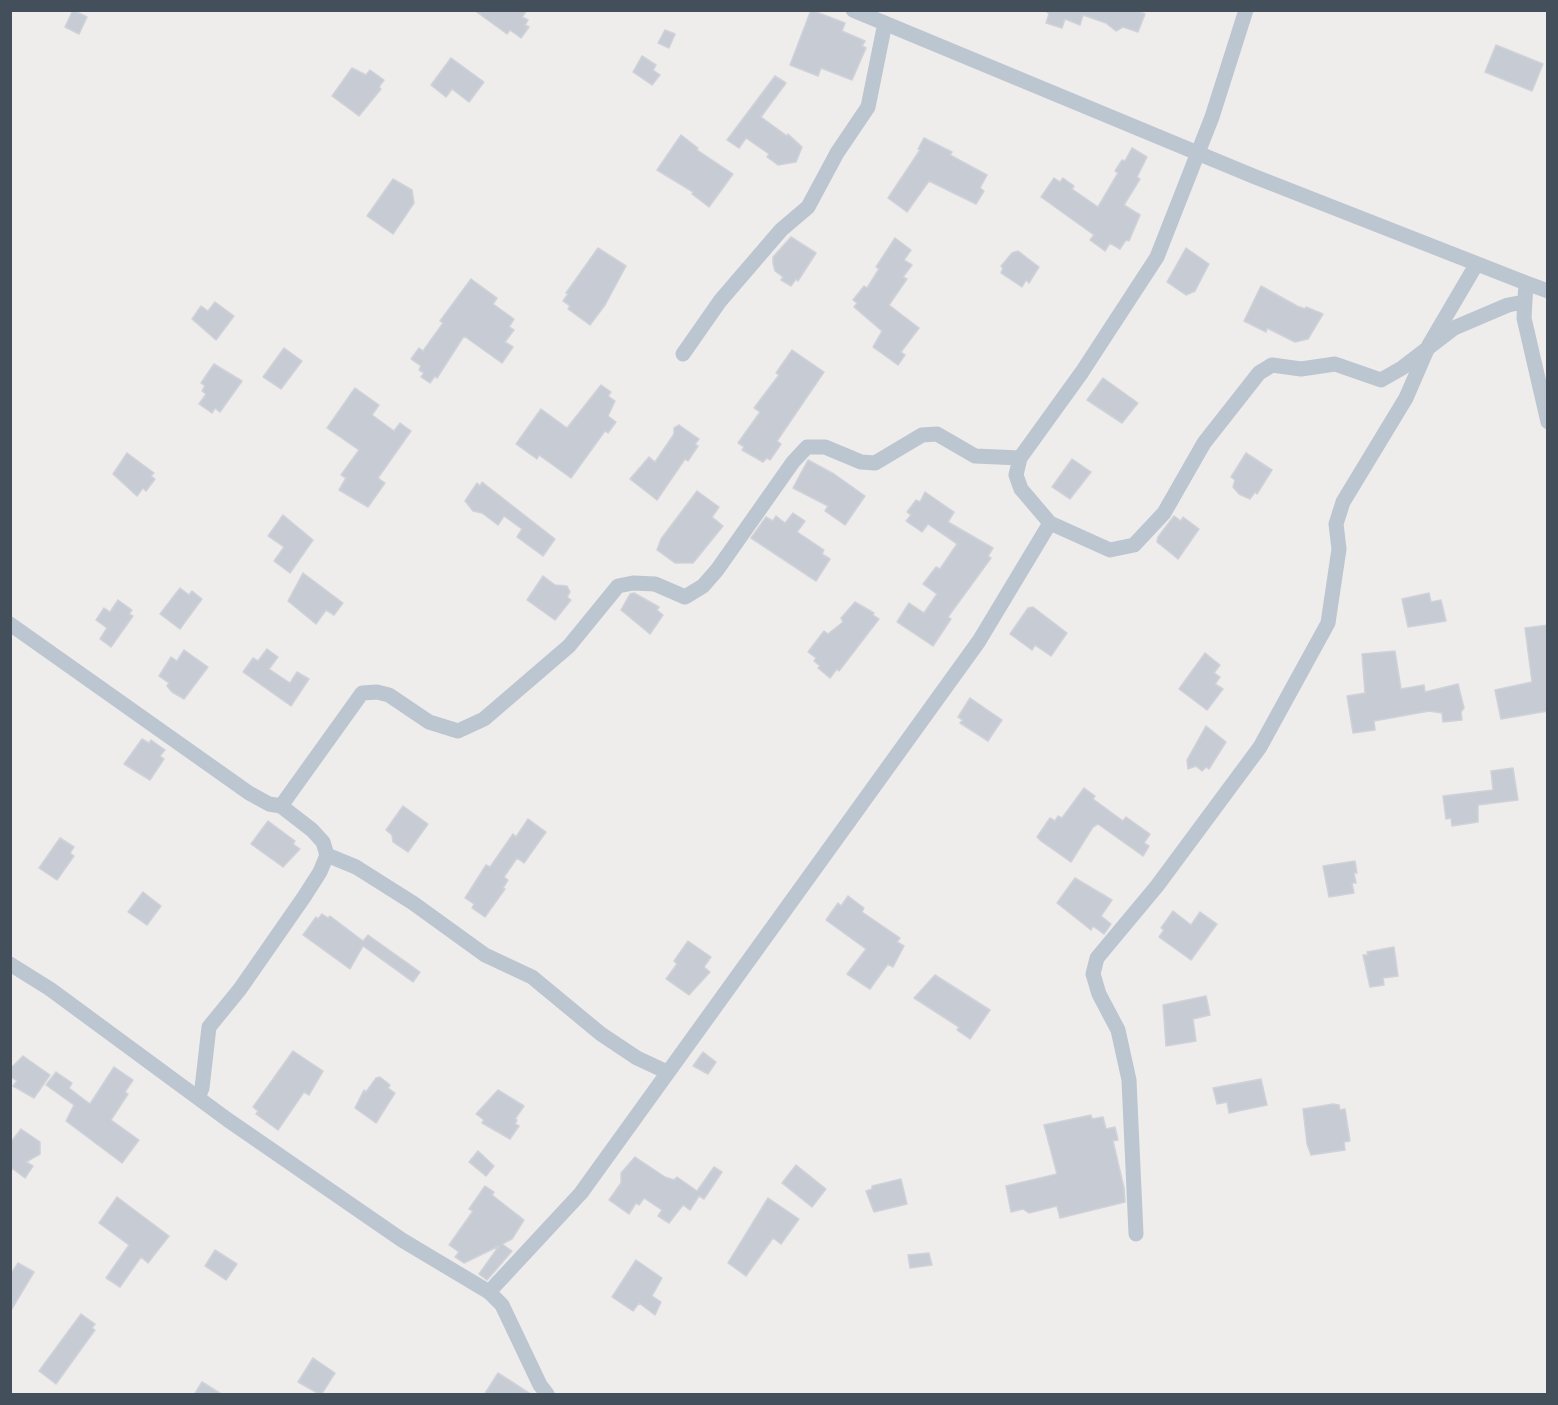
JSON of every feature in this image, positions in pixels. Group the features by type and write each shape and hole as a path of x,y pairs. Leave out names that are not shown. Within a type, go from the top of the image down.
{"street":[{"path":"853,10 1476,265 1548,291"},
{"path":"1246,10 1177,212 1157,257 1083,372 1020,458 1016,475 1020,489 1050,523 1110,550 1134,545 1164,513 1204,442 1259,373 1272,364 1301,369 1335,364 1381,380 1402,368 1430,345 1465,322 1508,305 1524,302"},
{"path":"683,354 720,301 781,231 808,207 837,153 868,107 885,23"},
{"path":"1136,1234 1129,1080 1118,1030 1099,994 1094,974 1097,958 1163,878 1260,747 1328,623 1339,549 1336,524 1343,502 1406,398 1430,345 1476,265"},
{"path":"1526,283 1524,318 1548,422"},
{"path":"281,806 362,693 377,692 389,695 429,722 458,731 484,719 569,646 618,586 633,582 655,584 685,597 703,586 717,570 793,462 807,447 825,447 861,462 875,463 922,435 937,434 975,456 1020,458"},
{"path":"489,1292 581,1193 979,641 1050,523"},
{"path":"10,624 249,793 269,804 281,806 312,830 323,842 327,855 321,872 240,989 209,1027 202,1088 198,1098"},
{"path":"327,855 356,867 412,903 485,955 531,977 601,1034 637,1058 667,1072"},
{"path":"10,964 50,989 198,1098 402,1240 489,1292 502,1305 540,1385 548,1395"}],"building":[{"path":"73,10 87,17 79,34 65,27"},
{"path":"474,10 527,10 522,17 528,20 525,25 529,27 521,38 510,30 507,34"},
{"path":"811,10 845,23 842,31 865,41 862,46 866,48 852,80 821,68 818,76 790,65"},
{"path":"1045,10 1136,10 1145,14 1138,32 1123,27 1116,31 1106,23 1083,15 1080,25 1065,19 1062,28 1046,23 1049,14"},
{"path":"665,30 675,34 669,48 658,43"},
{"path":"1496,45 1543,64 1532,91 1485,72"},
{"path":"642,56 656,65 653,70 660,75 652,85 633,72"},
{"path":"451,58 484,82 469,102 452,89 446,97 431,85"},
{"path":"352,68 366,75 370,70 384,80 379,87 381,89 359,116 332,96"},
{"path":"775,76 786,83 761,117 787,136 788,134 802,147 796,162 778,165 767,157 769,154 746,138 739,148 727,140"},
{"path":"681,135 698,148 697,150 733,174 709,207 692,194 693,192 657,170"},
{"path":"924,138 952,152 950,155 987,175 980,188 984,191 976,204 929,181 907,212 888,198 920,150 918,149"},
{"path":"1132,148 1147,157 1137,177 1140,179 1124,205 1140,215 1129,241 1126,240 1120,249 1110,243 1105,251 1090,240 1094,235 1041,197 1054,178 1060,182 1063,178 1074,186 1072,189 1098,207 1118,173 1115,171 1122,160 1125,161"},
{"path":"393,179 412,190 414,203 393,234 367,216"},
{"path":"791,237 816,253 798,281 796,279 791,286 781,280 783,277 775,271 773,257"},
{"path":"895,238 911,250 904,260 912,265 903,277 907,279 889,305 919,328 901,352 905,355 898,365 873,347 882,331 854,307 857,303 853,300 864,286 867,288 879,269 876,267"},
{"path":"598,248 626,266 605,305 590,325 568,309 570,306 563,301 568,294 566,293"},
{"path":"1186,248 1209,264 1195,291 1186,295 1167,282"},
{"path":"1018,251 1039,267 1029,283 1026,280 1022,287 1001,273 1003,268 1001,266 1012,253"},
{"path":"471,279 497,298 493,304 514,319 509,327 514,330 505,342 513,347 502,363 464,336 437,378 435,376 430,383 421,377 424,373 419,370 421,366 411,359 419,348 423,351 443,323 440,321"},
{"path":"1261,286 1297,306 1323,314 1308,339 1295,342 1267,328 1266,332 1244,321"},
{"path":"215,302 234,316 216,340 192,319 201,306 208,311"},
{"path":"284,348 302,361 281,389 263,377"},
{"path":"792,350 824,372 777,441 781,444 770,460 767,458 763,462 742,450 744,447 738,443 760,412 754,408 779,375 776,373"},
{"path":"214,364 242,381 220,412 215,408 212,413 199,404 206,394 202,391 205,386 201,383"},
{"path":"1103,378 1138,403 1122,423 1087,400"},
{"path":"601,385 611,392 608,396 615,401 608,416 616,422 608,433 605,431 571,478 539,455 537,459 516,444 541,409 567,428"},
{"path":"355,388 379,405 372,415 394,431 400,423 411,431 378,478 385,483 368,507 339,490 346,478 341,475 359,450 327,428"},
{"path":"679,425 699,439 695,444 698,446 688,461 685,459 657,500 630,479 649,457 655,462 674,434 674,428"},
{"path":"127,453 154,473 151,476 155,479 146,491 143,488 137,496 113,474"},
{"path":"1246,453 1272,470 1257,494 1255,492 1250,499 1239,494 1233,487 1235,480 1231,477"},
{"path":"1072,459 1091,472 1070,499 1052,487"},
{"path":"808,460 834,474 865,496 845,525 825,511 828,506 793,488"},
{"path":"482,482 555,539 543,556 517,537 522,529 504,516 498,525 482,513 473,511 465,501 477,483 480,486"},
{"path":"697,491 719,507 712,517 723,526 693,563 675,563 657,550 661,539"},
{"path":"925,492 954,512 948,522 993,548 988,556 991,558 948,617 951,619 933,646 897,622 909,603 924,613 937,594 923,584 936,567 940,569 957,544 928,524 922,532 906,521 911,515 907,512 916,500 920,502"},
{"path":"793,513 805,521 797,532 824,550 822,554 830,559 816,581 751,538 766,517 773,521 776,516 785,523"},
{"path":"283,515 313,540 290,573 274,561 284,547 268,536"},
{"path":"1174,516 1181,521 1183,517 1199,529 1178,559 1157,542 1158,537"},
{"path":"303,573 343,603 334,615 326,610 316,624 288,601"},
{"path":"543,576 555,585 567,586 570,592 567,597 571,600 555,620 527,600"},
{"path":"180,588 189,595 192,591 202,599 180,629 160,614"},
{"path":"634,593 659,607 657,610 663,615 650,634 621,610 630,594"},
{"path":"1429,593 1431,602 1441,600 1446,621 1408,627 1402,599"},
{"path":"118,600 132,610 129,614 133,616 111,647 100,639 107,628 96,620 104,608 110,612"},
{"path":"855,602 874,613 873,615 879,619 839,671 837,669 830,678 818,668 820,666 814,661 816,658 808,652 824,631 828,634 843,622 841,618"},
{"path":"1033,607 1067,633 1051,656 1035,645 1032,650 1010,634 1028,608"},
{"path":"1548,625 1548,711 1501,719 1495,690 1532,682 1525,628"},
{"path":"267,649 278,657 269,669 290,683 297,672 309,679 291,706 243,672 253,658 258,661"},
{"path":"184,650 208,667 184,699 172,692 167,686 169,683 159,676 171,657 177,661"},
{"path":"1395,651 1401,689 1424,685 1425,692 1458,684 1464,708 1461,712 1462,720 1443,722 1442,713 1429,711 1374,721 1375,730 1353,733 1347,696 1365,693 1362,654"},
{"path":"1205,653 1220,665 1214,673 1220,677 1215,684 1223,689 1207,710 1179,689"},
{"path":"970,698 1002,720 988,741 960,723 963,720 958,717"},
{"path":"1206,726 1226,742 1209,769 1206,767 1202,771 1196,766 1188,769 1187,760"},
{"path":"142,739 149,743 151,740 165,750 160,756 164,759 150,780 124,764"},
{"path":"1513,768 1518,800 1478,805 1478,822 1452,826 1451,818 1446,819 1443,796 1493,790 1491,771"},
{"path":"1084,788 1095,796 1093,799 1123,821 1126,817 1150,834 1144,843 1149,846 1143,856 1098,824 1093,827 1071,862 1037,837 1050,818 1055,821 1058,816 1062,818"},
{"path":"403,806 428,824 408,852 393,842 392,835 386,830"},
{"path":"528,819 546,832 524,863 517,858 504,877 508,880 503,888 505,889 485,917 472,908 474,904 465,898 486,865 490,867 513,834 516,837"},
{"path":"268,821 295,841 293,844 300,849 283,867 251,844"},
{"path":"60,838 74,847 70,853 74,856 57,880 39,868"},
{"path":"1355,861 1357,873 1354,873 1356,883 1352,883 1354,893 1329,897 1323,866"},
{"path":"1075,878 1112,900 1101,916 1111,924 1104,934 1093,926 1091,930 1057,903"},
{"path":"143,892 161,906 147,925 128,912"},
{"path":"848,896 864,908 862,912 900,938 897,942 904,946 893,967 888,964 870,989 847,974 866,949 826,920 838,903 841,906"},
{"path":"1173,911 1191,925 1200,912 1217,924 1191,960 1159,937 1164,930 1161,928"},
{"path":"322,914 328,918 330,916 363,941 368,935 420,972 413,982 363,946 350,969 303,935 316,917 318,919"},
{"path":"688,941 711,957 704,967 710,972 689,995 666,979 677,964 674,961"},
{"path":"1394,947 1398,976 1383,978 1384,985 1370,987 1363,955 1368,955 1367,952"},
{"path":"935,975 990,1010 970,1039 957,1030 959,1027 914,998"},
{"path":"1206,996 1210,1015 1193,1019 1196,1041 1166,1046 1163,1005"},
{"path":"293,1051 323,1071 309,1095 304,1092 278,1130 256,1114 258,1111 253,1107"},
{"path":"703,1052 716,1062 708,1074 693,1066"},
{"path":"23,1056 50,1075 34,1098 13,1086 17,1081 10,1076 10,1069"},
{"path":"114,1067 133,1080 125,1092 128,1094 111,1120 139,1140 122,1163 66,1121 74,1105 46,1085 56,1072 72,1083 69,1088 90,1104"},
{"path":"380,1077 390,1085 388,1088 395,1093 376,1123 355,1108 364,1090 366,1092 376,1078"},
{"path":"1261,1079 1267,1105 1229,1113 1227,1102 1217,1104 1213,1088"},
{"path":"498,1090 524,1106 515,1119 517,1120 515,1124 519,1126 510,1139 482,1123 484,1120 476,1114"},
{"path":"1339,1105 1340,1110 1345,1109 1350,1141 1344,1142 1345,1150 1311,1155 1307,1144 1303,1109"},
{"path":"1091,1115 1092,1119 1103,1117 1106,1129 1115,1127 1118,1140 1113,1141 1125,1202 1060,1218 1057,1206 1029,1213 1023,1209 1011,1212 1006,1186 1057,1174 1044,1125"},
{"path":"21,1129 40,1142 40,1154 26,1162 33,1166 25,1178 13,1169 10,1170 10,1143"},
{"path":"478,1151 494,1166 486,1176 469,1162"},
{"path":"635,1157 665,1177 674,1180 677,1177 697,1191 714,1167 722,1172 704,1199 699,1196 690,1210 683,1205 669,1223 658,1216 662,1210 644,1198 639,1205 636,1203 629,1214 609,1200 621,1183 621,1173"},
{"path":"796,1165 826,1189 812,1207 782,1183"},
{"path":"901,1179 907,1204 874,1212 866,1191 872,1189 872,1186"},
{"path":"485,1186 494,1192 492,1195 524,1220 512,1239 502,1244 512,1251 487,1280 479,1274 499,1246 464,1263 455,1257 459,1252 449,1245 473,1211 469,1209"},
{"path":"117,1197 169,1236 148,1263 141,1257 120,1287 106,1278 129,1245 99,1223"},
{"path":"768,1198 799,1219 781,1244 773,1238 746,1276 728,1263"},
{"path":"215,1250 237,1264 226,1280 205,1266"},
{"path":"929,1253 932,1265 910,1268 908,1255"},
{"path":"636,1260 662,1278 652,1296 661,1302 655,1315 639,1303 633,1311 612,1297"},
{"path":"18,1263 34,1272 10,1312 10,1275"},
{"path":"81,1314 95,1324 92,1328 95,1330 56,1384 39,1371"},
{"path":"313,1358 335,1373 321,1395 298,1382"},
{"path":"498,1373 509,1380 532,1395 484,1395"},
{"path":"202,1382 223,1395 194,1395"}]}
